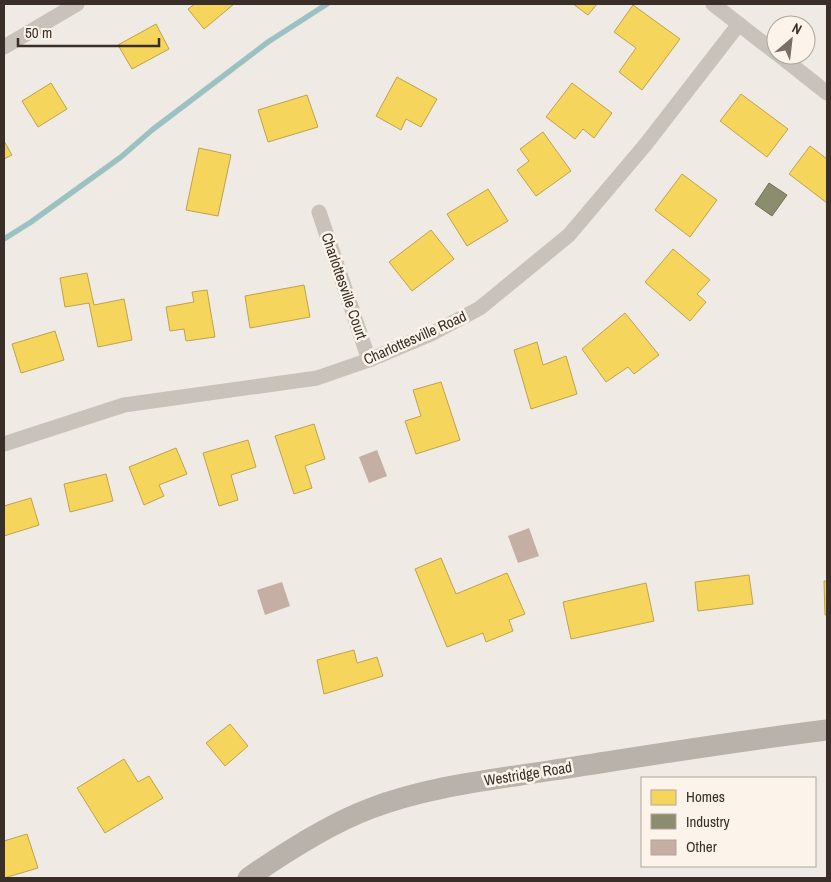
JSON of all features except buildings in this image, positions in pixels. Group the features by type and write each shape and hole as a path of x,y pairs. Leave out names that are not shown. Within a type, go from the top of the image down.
{"main road":[{"name":"Westridge Road","path":"248,878 334,825 368,809 407,797 454,785 827,730"}],"street":[{"path":"4,47 77,4"},
{"path":"713,4 766,45"},
{"name":"Charlottesville Road","path":"4,444 124,405 317,378 369,360 433,333 480,308 569,234 646,144 739,24"},
{"path":"791,65 827,93"},
{"name":"Charlottesville Court","path":"319,212 369,360"}],"waterway":[{"path":"4,239 31,222 121,157 152,130 268,42 327,4"}]}
